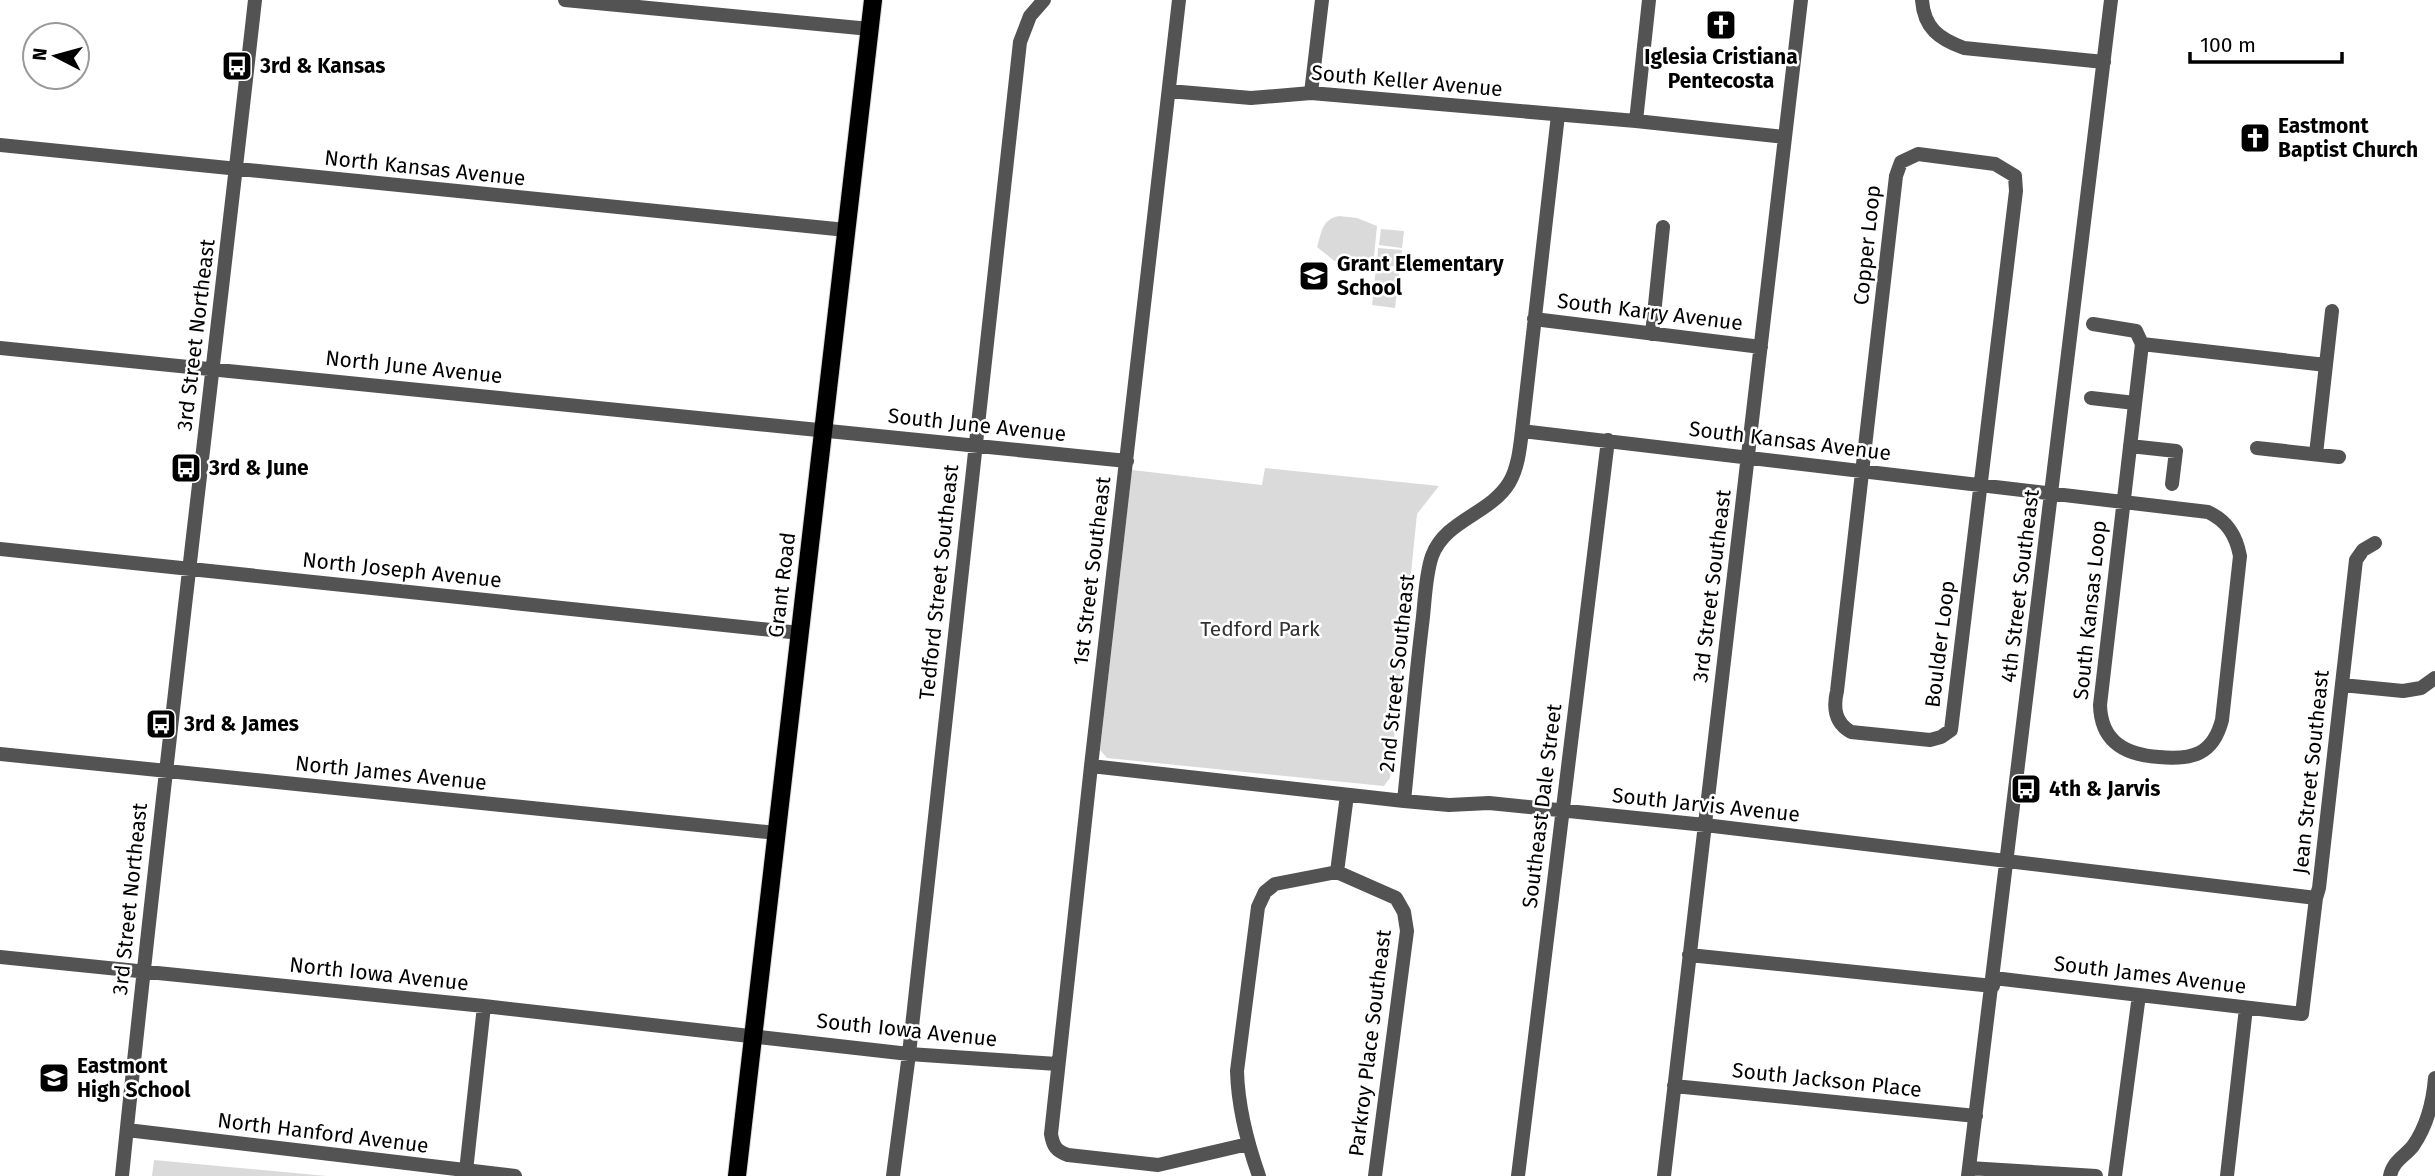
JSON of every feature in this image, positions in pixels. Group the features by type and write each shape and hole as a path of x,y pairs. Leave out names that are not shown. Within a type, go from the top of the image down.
{"main road":[{"name":"Grant Road","path":"737,1176 873,0"}],"street":[{"name":"3rd Street Northeast","path":"122,1176 187,570 214,368 255,0"},
{"path":"565,0 870,29"},
{"name":"Tedford Street Southeast","path":"893,1176 909,1054 1020,42 1030,16 1044,0"},
{"name":"1st Street Southeast","path":"1179,0 1051,1123 1054,1147 1059,1152 1158,1165 1248,1144"},
{"path":"1311,93 1322,0"},
{"path":"1636,121 1649,0"},
{"name":"3rd Street Southeast","path":"1664,1176 1801,0"},
{"path":"1922,0 1923,16 1933,30 1946,41 1964,48 2104,62"},
{"name":"4th Street Southeast","path":"1969,1172 2111,0"},
{"name":"South Keller Avenue","path":"1170,91 1251,99 1311,93 1558,115"},
{"path":"1558,115 1785,137"},
{"name":"2nd Street Southeast","path":"1404,801 1432,556 1451,530 1492,500 1510,482 1516,466 1558,115"},
{"name":"North Kansas Avenue","path":"0,145 846,230"},
{"name":"Copper Loop","path":"1863,472 1895,176 1901,162 1918,154 1995,164 2015,176 2016,191 1980,487"},
{"path":"1652,334 1663,227"},
{"path":"2316,454 2332,311"},
{"name":"South Karry Avenue","path":"1534,319 1761,347"},
{"path":"2093,324 2136,331 2142,344 2124,502"},
{"path":"2142,344 2326,365"},
{"name":"North June Avenue","path":"0,348 823,430"},
{"path":"2091,398 2135,402"},
{"name":"South June Avenue","path":"823,430 1127,461"},
{"name":"South Kansas Avenue","path":"1522,431 2052,494"},
{"name":"Southeast Dale Street","path":"1518,1176 1608,440"},
{"path":"2130,446 2176,451 2172,484"},
{"path":"2257,447 2339,457"},
{"name":"Boulder Loop","path":"1863,472 1834,707 1844,728 1851,732 1930,740 1951,730 1980,487"},
{"name":"South Kansas Loop","path":"2052,494 2124,502 2208,512 2219,517 2238,544 2240,563 2222,720 2211,743 2203,752 2192,757 2176,759 2138,756 2119,747 2111,738 2100,714 2124,502"},
{"name":"Jean Street Southeast","path":"2302,1014 2356,560 2363,550 2375,543"},
{"name":"North Joseph Avenue","path":"0,549 800,633"},
{"path":"2342,685 2403,691 2421,688 2435,678"},
{"name":"North James Avenue","path":"0,754 777,833"},
{"name":"South Jarvis Avenue","path":"1091,766 1449,806 1489,803 1705,825 2316,898"},
{"path":"1259,1176 1248,1144 1238,1096 1237,1071 1258,907 1265,892 1275,884 1337,872 1347,795"},
{"name":"Parkroy Place Southeast","path":"1337,872 1396,898 1404,912 1408,931 1376,1176"},
{"name":"South James Avenue","path":"1689,955 2139,995 2302,1014"},
{"name":"North Iowa Avenue","path":"0,957 753,1035"},
{"path":"2115,1176 2139,995"},
{"path":"466,1171 484,1006"},
{"path":"2227,1176 2246,1007"},
{"name":"South Iowa Avenue","path":"753,1035 909,1054 1057,1064"},
{"path":"2390,1176 2396,1161 2412,1147 2421,1131 2433,1098 2435,1078"},
{"name":"South Jackson Place","path":"1674,1086 1976,1116"},
{"name":"North Hanford Avenue","path":"127,1130 515,1176"},
{"path":"1969,1172 2096,1176"}],"green space":[{"path":"1339,216 1357,218 1377,226 1373,267 1337,263 1317,247 1325,224"},
{"path":"1381,229 1404,231 1402,248 1379,245"},
{"path":"1378,248 1402,250 1400,267 1377,265"},
{"path":"1376,269 1399,272 1398,289 1374,286"},
{"path":"1374,288 1397,291 1395,308 1372,305"},
{"name":"Tedford Park","path":"1265,468 1439,486 1417,514 1390,778 1384,786 1107,758 1100,750 1132,470 1262,485"},
{"path":"154,1160 327,1176 152,1176"}],"place":[{"name":"Iglesia Cristiana Pentecosta","path":"1721,25"},
{"name":"3rd & Kansas","path":"237,66"},
{"name":"Eastmont Baptist Church","path":"2255,138"},
{"name":"Grant Elementary School","path":"1314,276"},
{"name":"3rd & June","path":"186,468"},
{"name":"3rd & James","path":"161,724"},
{"name":"4th & Jarvis","path":"2026,789"},
{"name":"Eastmont High School","path":"54,1078"}]}
